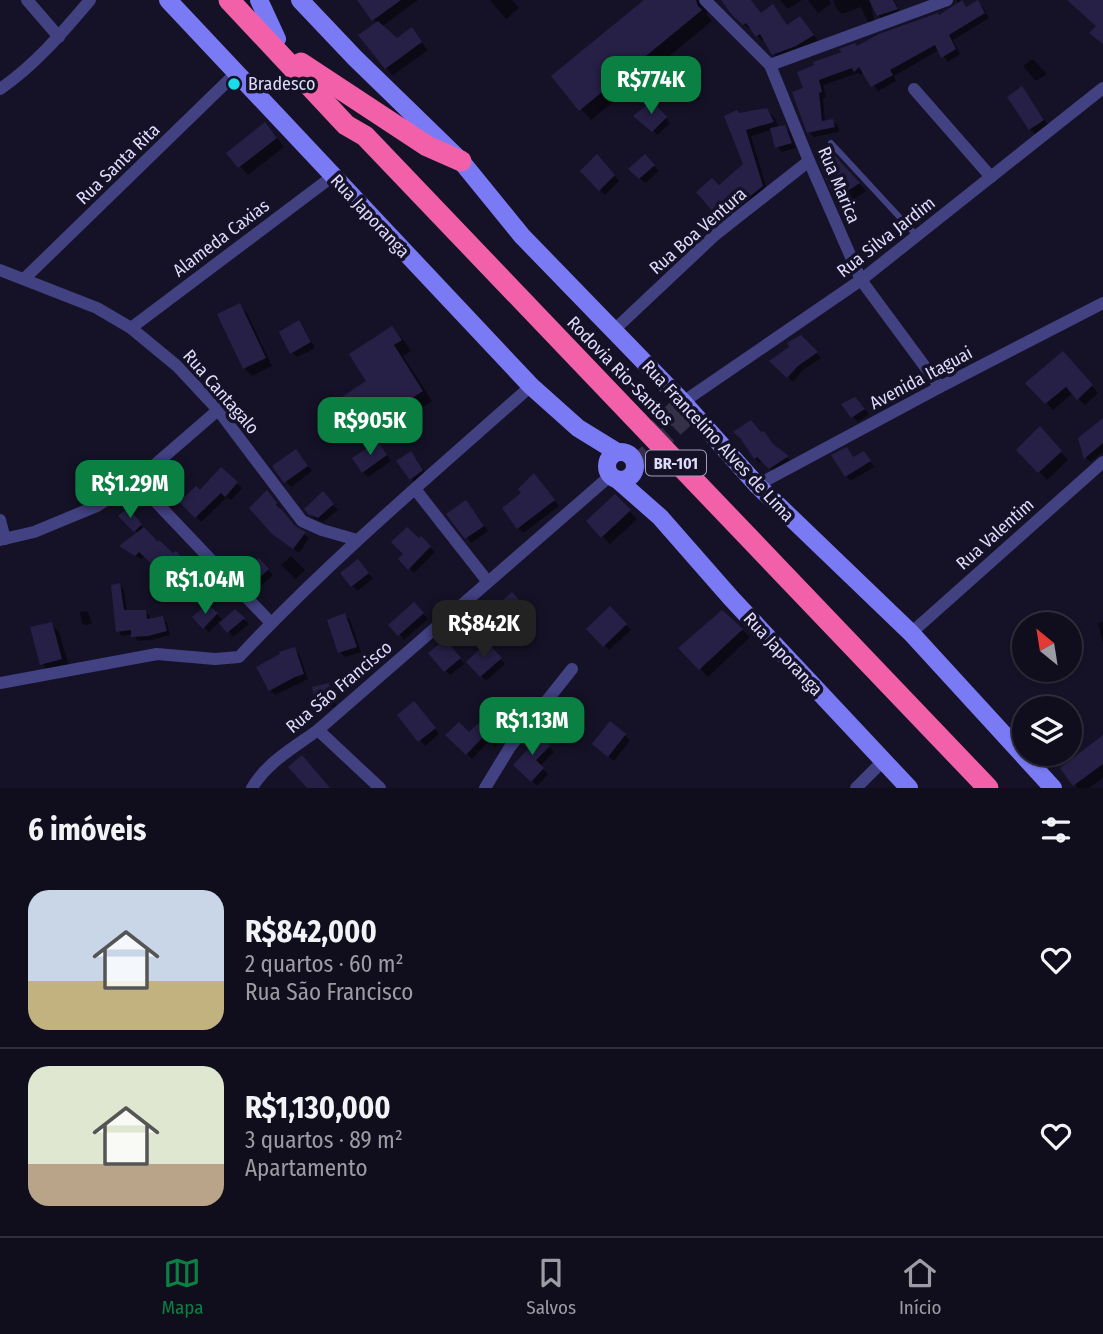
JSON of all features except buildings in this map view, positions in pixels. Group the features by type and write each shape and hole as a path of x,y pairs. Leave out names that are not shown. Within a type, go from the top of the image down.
{"highway":[{"name":"Rodovia Rio-Santos","path":"247,1 277,39 358,120 365,136"},
{"name":"Rodovia Rio-Santos","path":"247,1 346,125 365,136 988,788"},
{"path":"301,63 427,146 461,161"}],"main road":[{"name":"Rua Japoranga","path":"168,0 531,386 578,428 617,475 660,517 731,598 909,788"},
{"name":"Rua Francelino Alves de Lima","path":"300,0 355,58 461,161 522,236 683,402 757,485 911,633 1053,788"},
{"name":"Rua Japoranga","path":"578,428 617,452"},
{"path":"617,452 626,453 633,458 635,465 617,475 607,461 617,452"}],"street":[{"path":"27,0 59,37"},
{"path":"0,89 21,74 59,37 90,0"},
{"path":"770,65 947,0"},
{"name":"Rua Marica","path":"711,2 770,65 861,280 940,387"},
{"name":"Rua Santa Rita","path":"24,279 236,73"},
{"name":"Rua Silva Jardim","path":"683,402 861,280 1103,88"},
{"path":"914,89 991,177"},
{"name":"Rua Boa Ventura","path":"613,331 715,235 809,162"},
{"name":"Alameda Caxias","path":"131,328 332,176"},
{"name":"Rua Cantagalo","path":"0,270 97,307 131,328 177,366 218,410 302,520 321,530 357,540"},
{"name":"Avenida Itaguai","path":"757,485 1103,303"},
{"path":"0,683 157,654 215,659 239,657 357,540 531,386"},
{"path":"0,520 2,539 34,531 97,506 136,481 218,410"},
{"name":"Rua Valentim","path":"911,633 1103,462"},
{"name":"Rua São Francisco","path":"252,788 259,776 272,764 318,730 488,582 617,475"},
{"path":"136,481 271,623"},
{"path":"415,489 488,582"},
{"path":"485,788 510,747 572,669"},
{"path":"318,730 380,788"},
{"path":"856,788 883,761"}],"lane":[{"path":"831,143 917,236"}],"tunnel":[{"path":"646,439 683,402"},
{"path":"635,465 692,412"}],"place":[{"name":"Bradesco","path":"234,84"}]}
